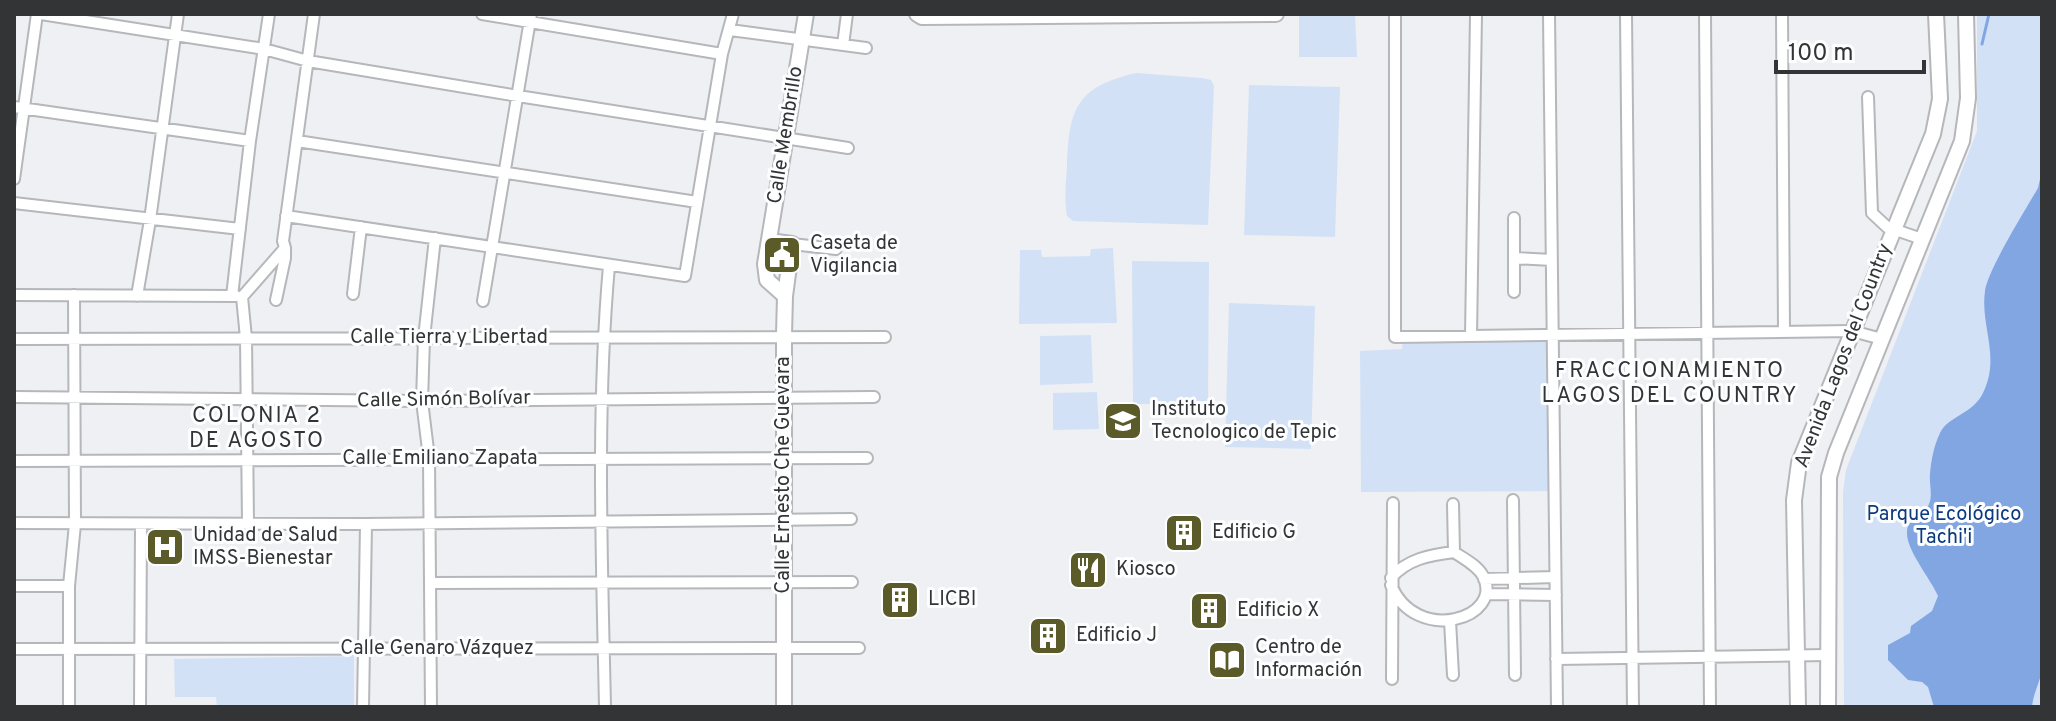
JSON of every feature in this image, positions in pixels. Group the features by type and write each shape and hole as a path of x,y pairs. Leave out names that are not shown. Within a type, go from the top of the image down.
{"street":[{"path":"14,179 20,107 39,14 264,49 308,61 709,128 848,148"},
{"path":"137,296 178,14"},
{"path":"248,523 246,338 237,297 240,229 269,14"},
{"path":"276,300 285,258 286,216 314,14"},
{"path":"482,14 531,18 722,54"},
{"path":"286,216 685,276 722,54 733,14"},
{"name":"Calle Membrillo","path":"785,296 767,280 765,264 806,14"},
{"path":"843,45 847,14"},
{"path":"921,15 1276,14"},
{"path":"1395,14 1395,337 1847,331 1882,339"},
{"path":"1471,336 1476,14"},
{"path":"1549,14 1557,707"},
{"path":"1626,14 1633,707"},
{"path":"1705,14 1710,707"},
{"path":"1782,14 1784,331"},
{"name":"Avenida Lagos del Country","path":"1798,707 1794,500 1799,463 1847,331 1894,229 1938,118 1936,14"},
{"name":"Avenida Lagos del Country","path":"1828,707 1829,477 1962,141 1967,118 1966,14"},
{"path":"483,301 531,18"},
{"path":"730,30 866,48"},
{"path":"1868,97 1872,213 1877,220 1894,229 1922,239"},
{"path":"20,107 250,141"},
{"path":"297,141 697,202"},
{"path":"14,203 240,229"},
{"path":"1514,218 1514,292"},
{"path":"353,294 361,227"},
{"path":"431,707 431,523 429,458 422,401 424,338 435,238"},
{"path":"769,241 836,249"},
{"path":"14,295 237,297 284,244"},
{"name":"Calle Ernesto Che Guevara","path":"784,707 784,335 785,296 792,244"},
{"path":"1514,258 1552,260"},
{"path":"605,707 602,398 609,266"},
{"path":"69,707 69,586 75,524 74,295"},
{"name":"Calle Tierra y Libertad","path":"14,339 885,337"},
{"name":"Calle Simón Bolívar","path":"14,397 422,401 874,397"},
{"name":"Calle Emiliano Zapata","path":"14,461 867,458"},
{"path":"1513,500 1515,675"},
{"path":"1392,679 1393,503"},
{"path":"1453,504 1454,552"},
{"path":"14,523 366,524 851,519"},
{"path":"363,707 366,524"},
{"path":"140,707 141,525"},
{"path":"1454,552 1477,567 1484,579 1486,594 1475,610 1450,621 1420,617 1396,598 1393,578 1409,563 1454,552"},
{"path":"1484,579 1555,577"},
{"path":"430,583 852,582"},
{"path":"14,586 69,586"},
{"path":"1486,594 1556,595"},
{"path":"1450,621 1453,675"},
{"name":"Calle Genaro Vázquez","path":"14,649 859,648"},
{"path":"1556,659 1827,655"}],"green space":[{"path":"1355,14 1357,57 1299,57 1299,16"},
{"name":"Parque Ecológico Tachi'i","path":"1977,14 2042,14 2042,707 1844,707 1843,492 1846,470 1977,131"},
{"path":"1136,73 1202,78 1211,80 1214,86 1208,225 1073,221 1067,216 1068,146 1074,115 1080,103 1100,85"},
{"path":"1249,85 1340,87 1335,237 1244,235"},
{"path":"1113,248 1117,323 1019,324 1020,250 1041,250 1042,257 1090,256 1091,249"},
{"path":"1132,261 1209,262 1208,404 1133,404"},
{"path":"1229,303 1315,306 1311,449 1225,447"},
{"path":"1091,335 1093,383 1040,385 1040,336"},
{"path":"1560,337 1561,491 1361,492 1360,351 1402,349 1403,339"},
{"path":"1097,392 1099,429 1053,430 1053,393"},
{"path":"354,656 354,707 217,707 216,697 175,697 174,659"}],"water":[{"path":"2042,170 2042,670 2032,707 1934,707 1928,687 1922,682 1908,680 1888,660 1888,645 1910,633 1911,626 1932,611 1938,596 1910,547 1908,527 1929,504 1931,464 1940,433 1973,406 1983,393 1990,367 1984,304 1987,282 2038,188"}],"waterway":[{"path":"1982,44 1989,14"}],"place":[{"name":"Caseta de Vigilancia","path":"782,255"},
{"name":"Instituto Tecnologico de Tepic","path":"1123,421"},
{"name":"Edificio G","path":"1184,533"},
{"name":"Unidad de Salud IMSS-Bienestar","path":"165,547"},
{"name":"Kiosco","path":"1088,570"},
{"name":"LICBI","path":"900,600"},
{"name":"Edificio X","path":"1209,611"},
{"name":"Edificio J","path":"1048,636"},
{"name":"Centro de Información","path":"1227,660"}],"district":[{"name":"FRACCIONAMIENTO LAGOS DEL COUNTRY","path":"1670,384"},
{"name":"COLONIA 2 DE AGOSTO","path":"257,428"}]}
